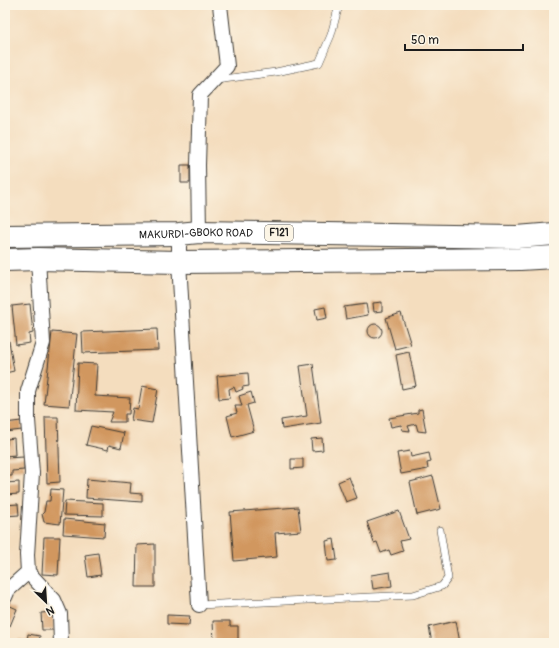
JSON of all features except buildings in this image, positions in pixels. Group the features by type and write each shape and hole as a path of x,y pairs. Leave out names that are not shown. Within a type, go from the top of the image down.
{"main road":[{"name":"MAKURDI-GBOKO ROAD","path":"5,236 189,233 517,237 554,234"},
{"path":"5,260 38,259 179,262 512,259 554,257"}],"street":[{"path":"199,604 179,262 189,233 198,165 200,95 227,66 220,5"},
{"path":"38,259 43,343 28,391 28,420 32,473 27,555 28,572 54,600 60,614 61,643"},
{"path":"5,597 8,590 28,572"}],"lane":[{"path":"213,81 276,72 319,63 331,36 339,5"},
{"path":"199,604 413,595 420,593 442,586 448,578 440,530"}]}
